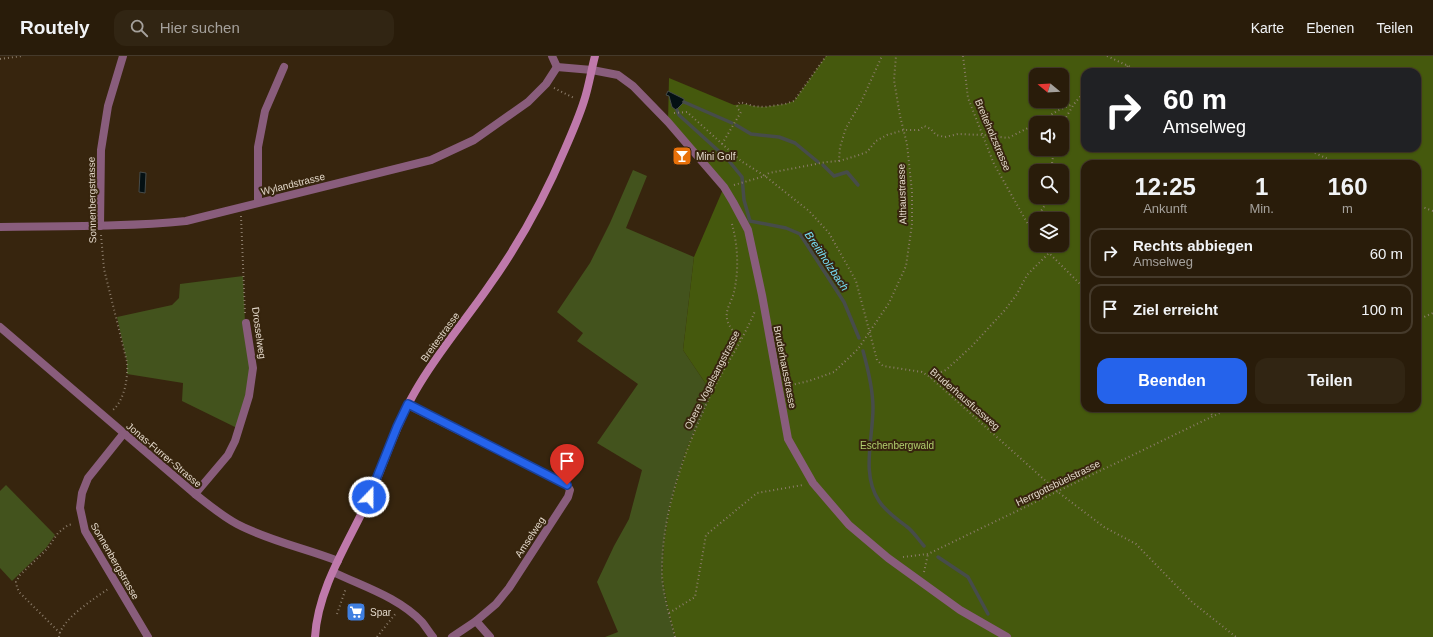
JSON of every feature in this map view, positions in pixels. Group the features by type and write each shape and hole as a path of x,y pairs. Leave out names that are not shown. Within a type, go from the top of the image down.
{"main road":[{"name":"Breitestrasse","path":"316,637 319,610 333,572 369,497 397,427 408,404 431,366 490,286 533,217 550,184 580,114 595,56"}],"street":[{"name":"Sonnenbergstrasse","path":"100,226 101,150 108,106 123,56"},
{"path":"552,56 557,67"},
{"path":"258,202 258,147 265,111 284,67"},
{"name":"Wylandstrasse","path":"0,226 100,226 158,224 186,221 431,160 474,140 528,102 546,84 557,67"},
{"name":"Bruderhausstrasse","path":"557,67 592,70 618,75 633,86 668,122 724,187 748,230 762,295 788,439 813,483 849,525 888,558 960,610 1007,637"},
{"name":"Drosselweg","path":"195,494 228,455 236,441 249,396 254,368 246,323"},
{"name":"Jonas-Furrer-Strasse","path":"0,327 218,512 253,531 338,561"},
{"name":"Amselweg","path":"408,404 567,485 570,490 568,497 509,588 496,604 476,621"},
{"name":"Sonnenbergstrasse","path":"124,433 88,478 82,493 80,508 84,531 148,637"},
{"path":"333,572 380,592 422,622 433,637"},
{"path":"452,637 476,621 490,637"}],"path":[{"path":"0,59 22,56"},
{"path":"722,144 741,112 737,105 740,102 752,106 764,107 794,101 826,56"},
{"path":"839,161 840,147 846,128 861,102 882,56"},
{"name":"Althaustrasse","path":"778,388 809,381 834,372 858,349 870,333 889,303 906,266 912,224 912,192 907,144 894,80 896,56"},
{"name":"Breiteholzstrasse","path":"963,56 968,98 994,164 1029,226"},
{"path":"1107,56 1132,68"},
{"path":"1124,68 1128,66"},
{"path":"553,88 574,98"},
{"path":"1067,116 1081,96"},
{"path":"1049,116 1074,104"},
{"name":"Bruderhausfussweg","path":"675,113 687,112 741,161 765,176 809,211 829,233 856,281 876,360 883,366 922,372 930,377 1058,492 1104,527 1136,544 1192,602 1236,637"},
{"path":"724,187 765,176 769,173 826,162 839,161 856,156 867,152 876,141 887,135 904,130 919,130 924,126 936,135 945,137 958,134 1008,138 1029,128"},
{"path":"1313,152 1330,160"},
{"path":"1421,206 1433,211"},
{"name":"Drosselweg","path":"240,207 246,323"},
{"path":"731,220 736,238 736,280 734,294 727,313 727,318 730,328 741,340"},
{"name":"Sonnenbergstrasse","path":"100,226 104,269 125,355 127,374 124,392 116,408 111,412"},
{"path":"930,377 946,370 972,346 1005,310 1017,294 1027,275 1049,253 1081,285"},
{"name":"Obere Vogelsangstrasse","path":"675,637 668,613 662,576 664,543 670,505 686,450 712,394 741,340 762,295"},
{"path":"1421,318 1433,313"},
{"path":"1210,412 1214,416"},
{"name":"Herrgottsbüelstrasse","path":"888,558 928,554 1222,412"},
{"path":"668,613 695,597 706,536 757,493 813,483"},
{"path":"60,633 19,592 16,582 20,575 47,549 58,533 68,525 82,522"},
{"path":"922,582 928,554"},
{"path":"337,614 346,588"},
{"path":"59,637 70,618 103,593"},
{"path":"377,637 400,605"}],"green space":[{"name":"Eschenbergwald","path":"826,56 1433,56 1433,637 675,637 662,576 664,543 670,505 686,450 712,393 683,350 694,257 724,187 668,122 669,78 734,105 746,104 764,107 794,101"},
{"path":"633,170 647,176 626,228 694,257 683,350 712,393 686,450 670,505 664,543 662,576 675,637 605,637 618,632 597,582 629,519 642,470 597,443 638,384 577,341 583,333 557,312 590,263 610,223"},
{"path":"243,276 245,323 253,368 239,429 182,401 183,383 127,374 127,362 117,317 172,305 179,298 180,284"},
{"path":"6,485 55,535 46,548 12,581 0,568 0,491"}],"shaded area":[{"path":"668,91 684,99 684,102 676,110 672,107 669,96 666,95"},
{"path":"140,172 146,173 145,193 139,192"}],"waterway":[{"path":"684,102 732,123"},
{"name":"Breitiholzbach","path":"677,110 679,115 723,155"},
{"path":"736,125 751,134 779,137 795,143 818,162"},
{"name":"Breitiholzbach","path":"729,161 742,177 744,200 750,221 786,228 800,234 844,302 859,338"},
{"path":"823,165 834,176 847,172 858,185"},
{"name":"Breitiholzbach","path":"863,351 870,379 873,401 873,420 869,456 870,479 879,501 891,515 911,530 924,546"},
{"path":"938,557 968,577 988,614"}],"place":[{"name":"Mini Golf","path":"682,156"},
{"name":"Spar","path":"356,612"}],"route":[{"path":"369,497 397,427 408,404 567,485"}]}
